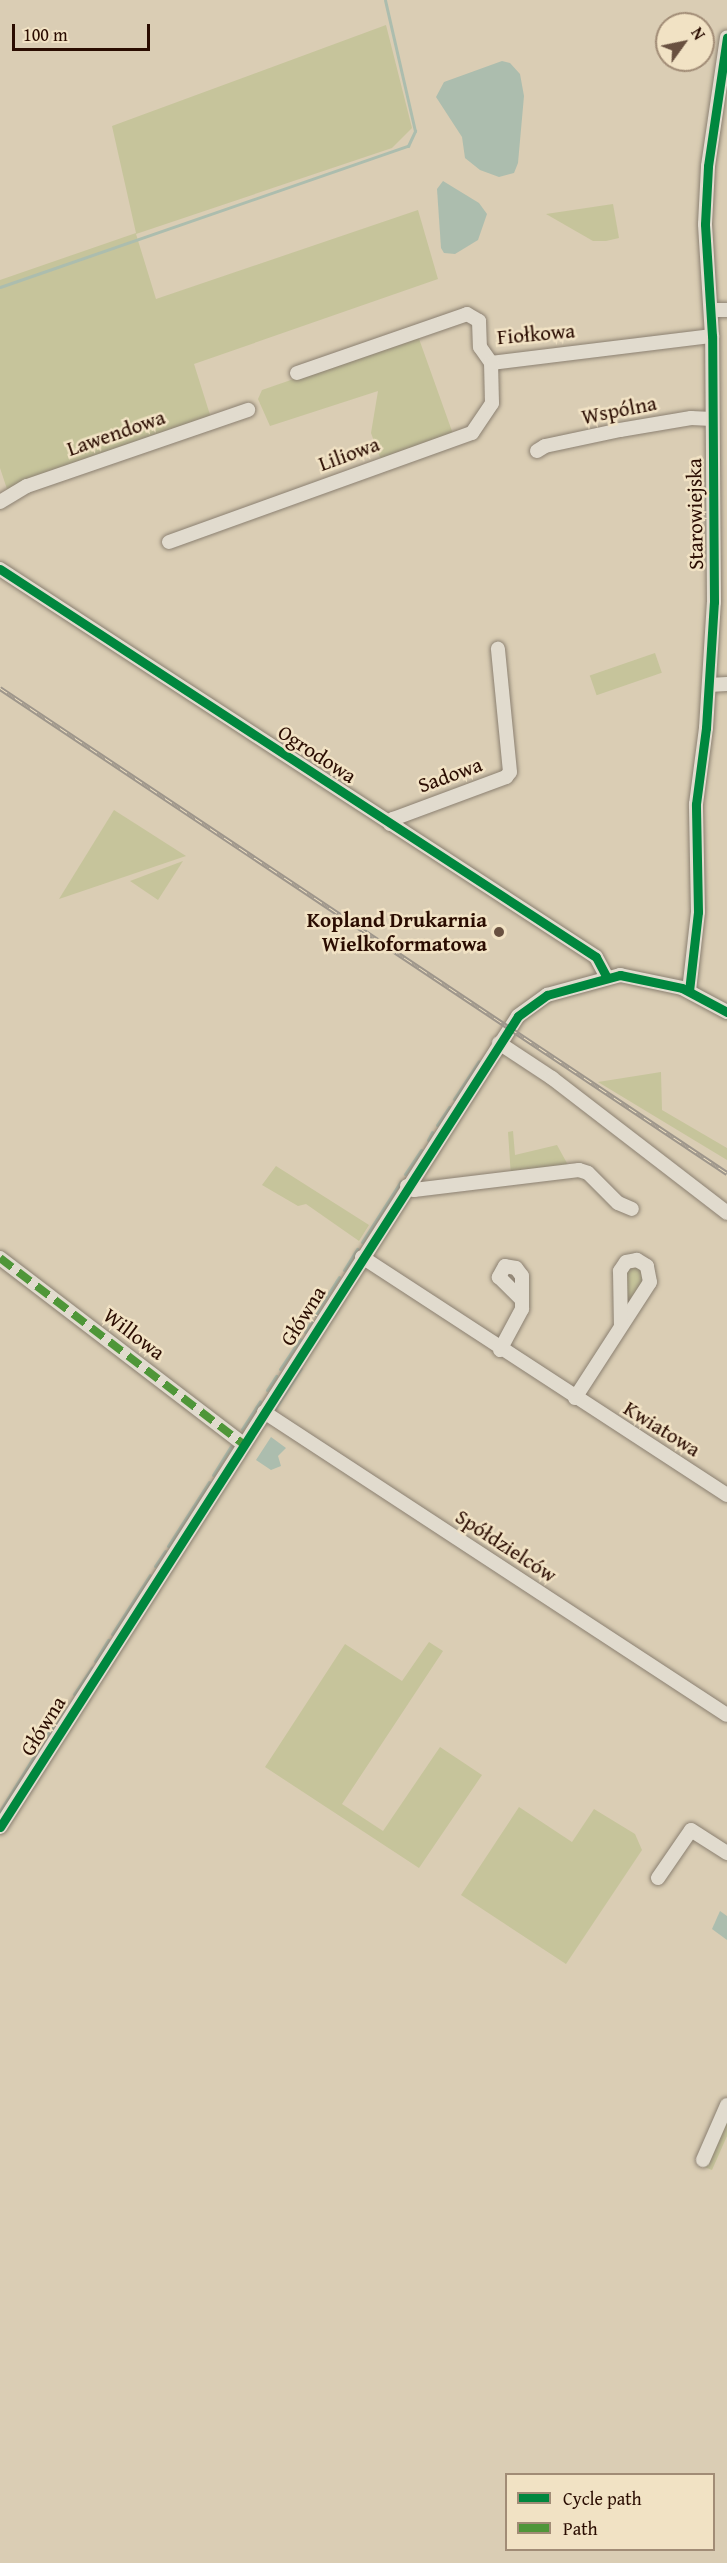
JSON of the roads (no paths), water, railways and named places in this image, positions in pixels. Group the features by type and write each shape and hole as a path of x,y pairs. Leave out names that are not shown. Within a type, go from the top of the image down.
{"street":[{"name":"Starowiejska","path":"689,991 698,912 696,804 720,568 712,419 711,310 705,224 708,166 727,41"},
{"path":"711,310 727,310"},
{"name":"Fiołkowa","path":"297,373 467,314 479,321 480,347 491,363 712,336"},
{"name":"Liliowa","path":"169,542 472,433 492,403 491,363"},
{"name":"Lawendowa","path":"0,502 27,486 248,410"},
{"name":"Wspólna","path":"537,452 545,446 620,430 691,418 712,419"},
{"name":"Ogrodowa","path":"0,569 596,957 606,976"},
{"name":"Sadowa","path":"390,824 393,819 506,777 510,772 498,649"},
{"path":"709,685 727,684"},
{"name":"Główna","path":"0,1827 407,1186 518,1016 539,999 606,976 631,976 689,991 727,1012"},
{"path":"499,1043 552,1078 727,1214"},
{"path":"407,1186 414,1190 579,1170 588,1173 618,1203 632,1209"},
{"name":"Kwiatowa","path":"362,1257 500,1350 727,1495"},
{"name":"Willowa","path":"0,1258 243,1444"},
{"path":"500,1350 518,1320 521,1299"},
{"path":"575,1398 621,1326"},
{"name":"Spółdzielców","path":"264,1412 727,1715"},
{"path":"658,1878 691,1830 727,1853"},
{"path":"703,2160 726,2109"}],"waterway":[{"path":"0,287 408,146 415,131 385,0"},
{"path":"454,1099 479,1061"},
{"path":"437,1125 449,1107"},
{"path":"428,1140 432,1132"},
{"path":"405,1174 421,1150"},
{"path":"362,1242 401,1181"},
{"path":"344,1270 357,1249"},
{"path":"315,1315 339,1277"},
{"path":"305,1332 311,1322"},
{"path":"280,1369 300,1339"},
{"path":"273,1412 301,1368"},
{"path":"267,1390 276,1376"},
{"path":"242,1429 260,1401"},
{"path":"213,1475 231,1446"},
{"path":"168,1546 209,1482"},
{"path":"155,1566 165,1551"},
{"path":"112,1634 150,1575"},
{"path":"95,1661 108,1640"},
{"path":"74,1694 92,1667"},
{"path":"0,1811 64,1708"}],"railway":[{"path":"0,688 727,1173"}],"place":[{"name":"Kopland Drukarnia Wielkoformatowa","path":"499,932"}]}
